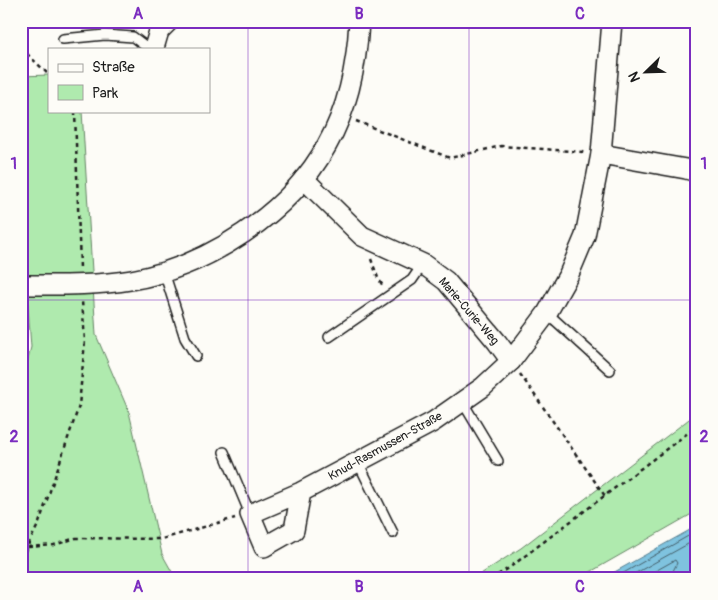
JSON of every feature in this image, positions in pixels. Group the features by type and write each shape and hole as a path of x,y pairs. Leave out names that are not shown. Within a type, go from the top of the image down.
{"street":[{"path":"155,48 159,31 170,21"},
{"path":"21,286 131,280 164,272 222,247 264,219 304,179 327,145 341,114 351,79 358,42 359,21"},
{"name":"Knud-Rasmussen-Straße","path":"250,514 300,492 433,422 483,387 510,361 547,313 569,274 584,236 601,154 612,21"},
{"path":"601,154 697,172"},
{"name":"Marie-Curie-Weg","path":"304,179 362,236 423,264 446,281 498,342 510,361"},
{"path":"250,514 264,547 294,530 300,492"}],"lane":[{"path":"63,39 104,35 133,37 148,48"},
{"path":"329,337 412,280 423,264"},
{"path":"164,272 186,338 196,356"},
{"path":"547,313 610,370"},
{"path":"462,402 498,461"},
{"path":"224,452 250,514"},
{"path":"358,462 394,533"}],"path":[{"path":"21,48 48,74"},
{"path":"21,559 40,523 78,406 85,341 80,284 75,112"},
{"path":"341,114 450,158 501,146 601,154"},
{"path":"362,236 378,278 390,295"},
{"path":"510,361 605,496"},
{"path":"491,579 509,568 697,426"},
{"path":"28,547 54,545 76,538 162,540 250,514"}],"green space":[{"path":"48,75 48,112 82,112 96,335 129,412 162,554 176,579 21,579 21,389 31,347 25,266 21,263 21,76"},
{"path":"697,413 697,511 578,579 473,579 521,548"}],"water":[{"path":"697,526 697,573 686,579 602,579"}]}
